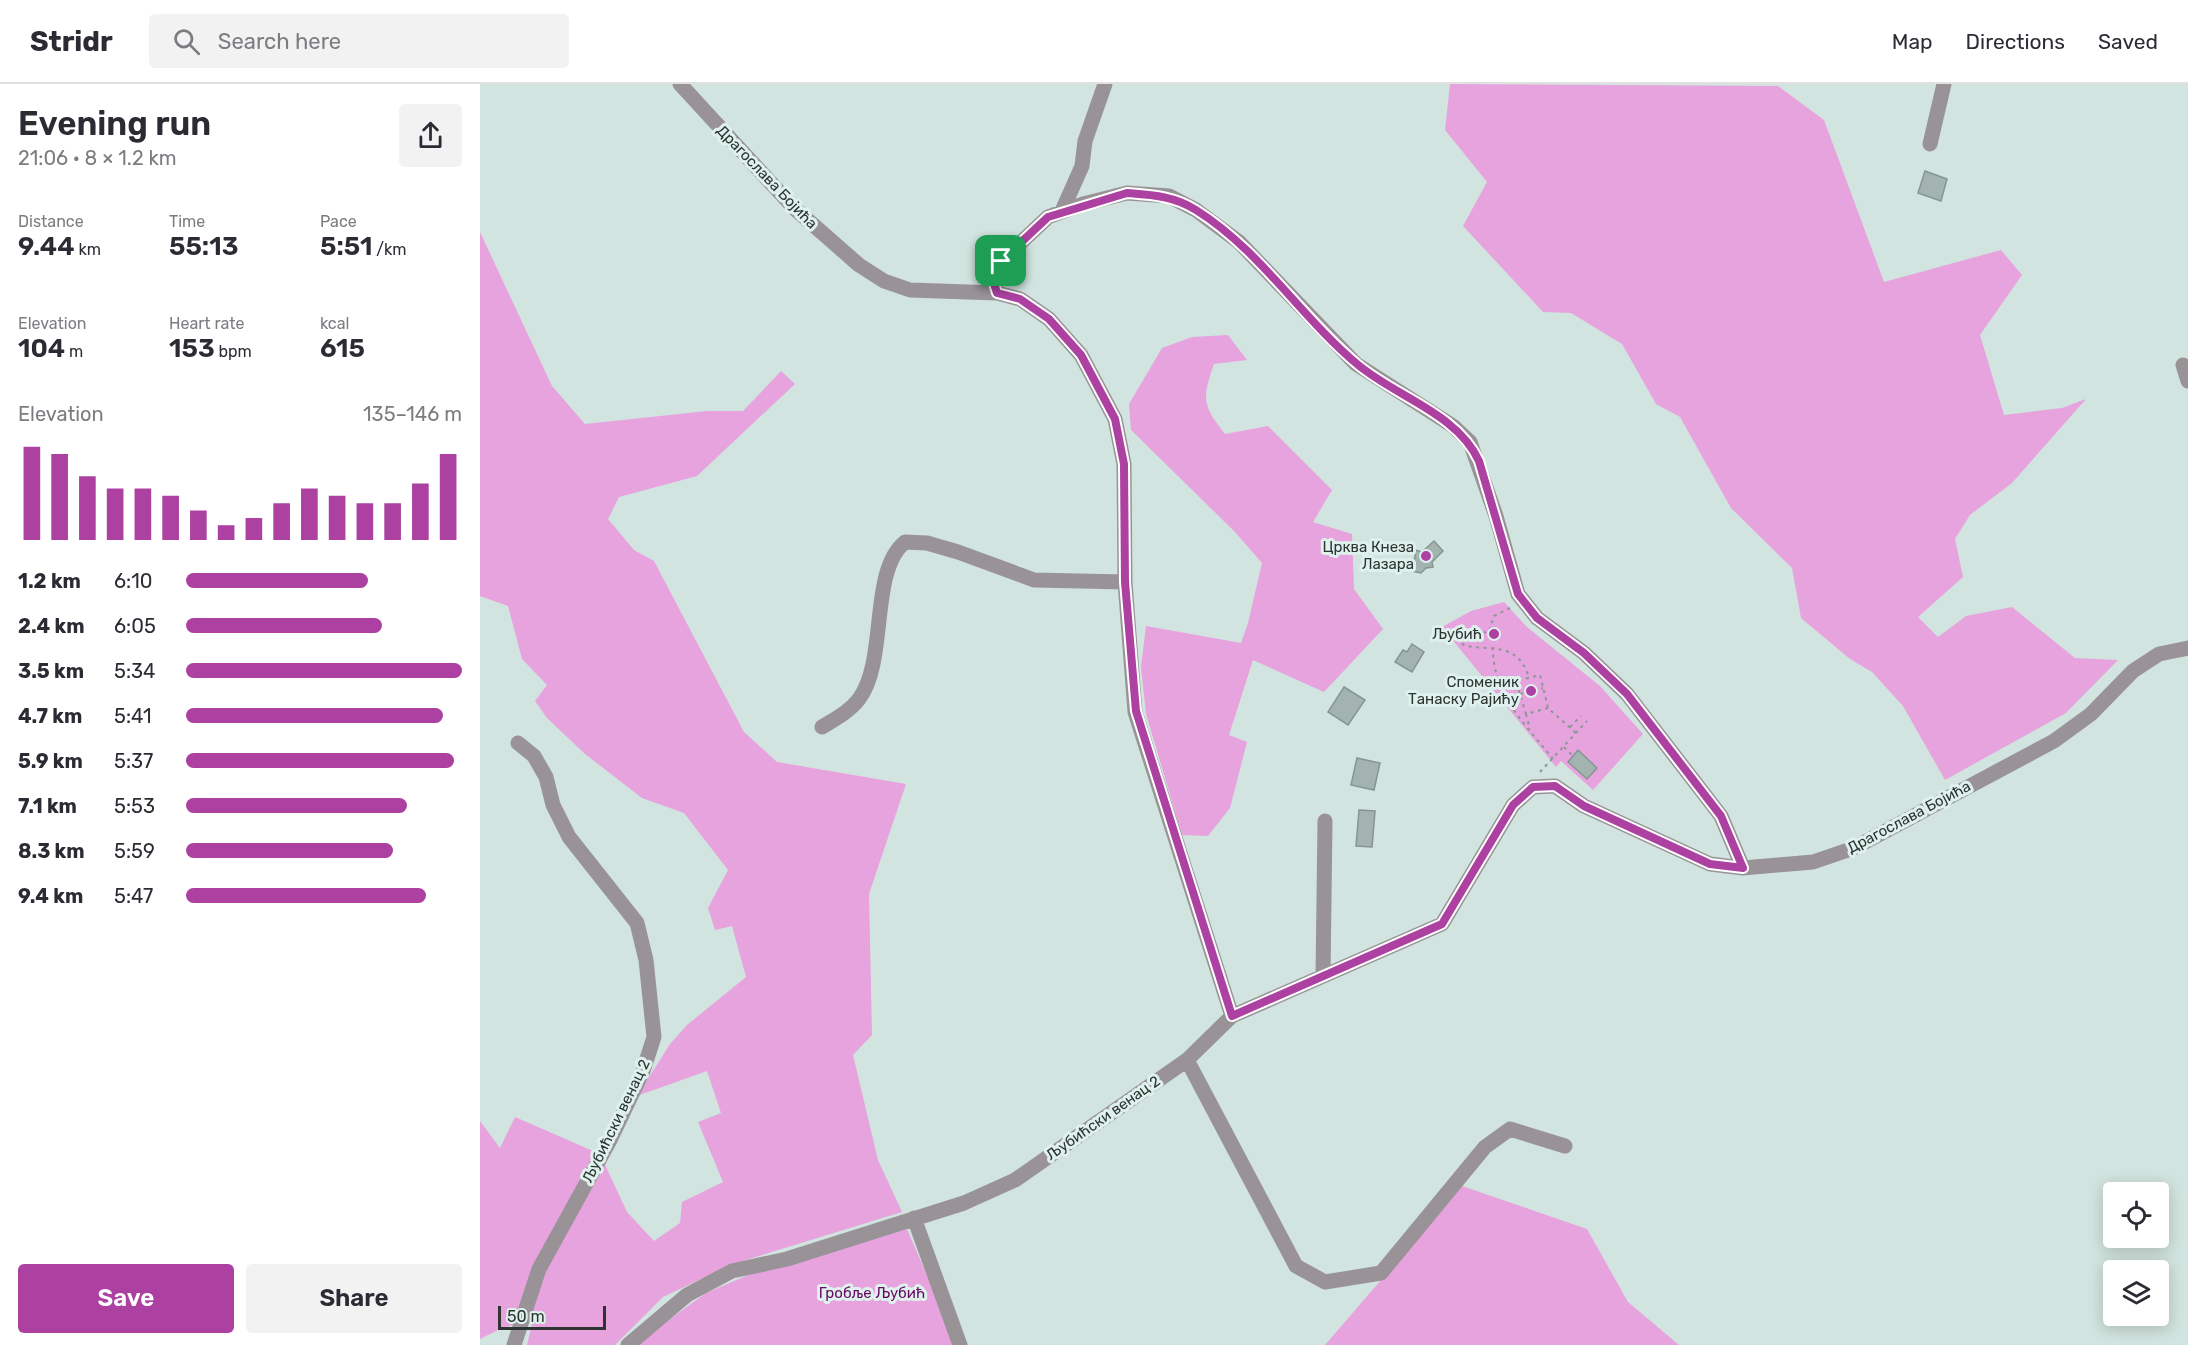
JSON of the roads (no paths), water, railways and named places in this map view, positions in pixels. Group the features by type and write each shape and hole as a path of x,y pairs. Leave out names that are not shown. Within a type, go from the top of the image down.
{"street":[{"name":"Драгослава Бојића","path":"680,84 794,208 859,265 884,281 910,290 997,293 1020,299 1049,319 1081,355 1115,419 1124,464 1125,582 1136,711 1232,1016"},
{"path":"1062,211 1083,166 1085,141 1105,84"},
{"path":"1930,144 1944,84"},
{"path":"997,293 993,280 1001,261 1048,217 1127,193 1169,196 1196,210 1239,242 1356,364 1453,426 1470,442 1496,516 1510,573 1522,601 1537,618 1584,653 1627,694 1721,816 1743,868"},
{"path":"2183,365 2188,381"},
{"path":"822,727 852,706 866,688 890,563 906,542 927,543 958,552 1034,580 1125,582"},
{"name":"Драгослава Бојића","path":"1533,787 1555,786 1584,806 1710,864 1743,868 1813,862 1854,848 2054,741 2091,714 2133,671 2159,654 2188,648"},
{"name":"Љубићски венац 2","path":"514,1345 539,1269 609,1142 643,1071 654,1037 646,960 637,923 569,837 553,805 546,777 534,756 518,743"},
{"name":"Љубићски венац 2","path":"628,1345 687,1295 732,1271 787,1258 964,1203 1015,1180 1187,1060 1232,1016 1442,924 1513,805 1533,787"},
{"path":"1323,976 1325,821"},
{"path":"1187,1060 1296,1266 1325,1282 1381,1273 1485,1147 1510,1129 1565,1146"},
{"path":"914,1218 960,1345"}],"place":[{"name":"Црква Кнеза Лазара","path":"1426,556"},
{"name":"Љубић","path":"1494,634"},
{"name":"Споменик Танаску Рајићу","path":"1531,691"}],"park label":[{"name":"Гробље Љубић","path":"872,1293"}]}
